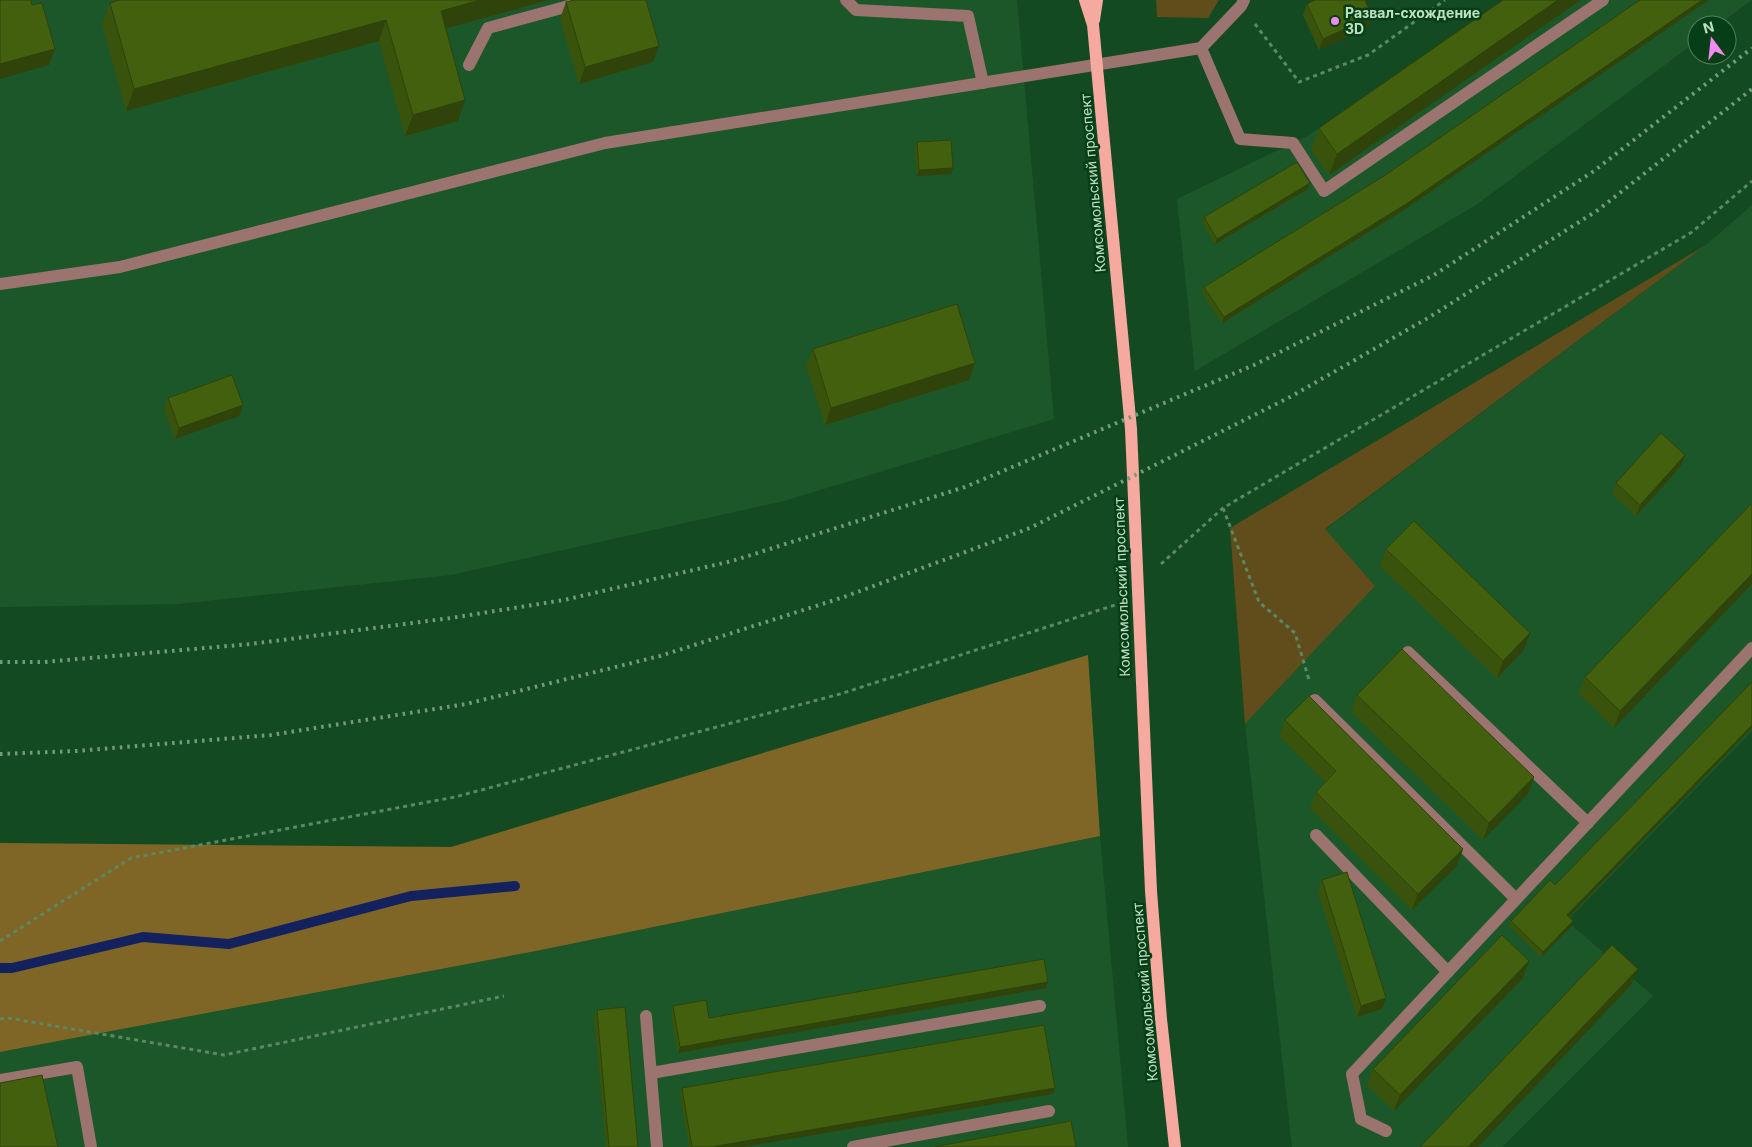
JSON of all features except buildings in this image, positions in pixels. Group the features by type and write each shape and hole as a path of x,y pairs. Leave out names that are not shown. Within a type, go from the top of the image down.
{"main road":[{"name":"Комсомольский проспект","path":"1085,0 1093,25 1131,429 1151,891 1161,1019 1175,1147"},
{"name":"Комсомольский проспект","path":"1093,25 1097,0"}],"lane":[{"path":"469,65 488,28 591,0"},
{"path":"846,0 856,10 968,16 983,83"},
{"path":"1201,48 1240,139 1293,143 1324,191 1603,0"},
{"path":"0,284 120,267 606,143 1201,48 1242,3"},
{"path":"1386,1131 1361,1118 1352,1074 1752,648"},
{"path":"1408,652 1588,823"},
{"path":"1315,700 1516,899"},
{"path":"1316,835 1448,972"},
{"path":"651,1073 1040,1006"},
{"path":"646,1016 657,1147"},
{"path":"0,1080 77,1067 91,1147"},
{"path":"853,1147 1048,1111"}],"path":[{"path":"1242,3 1299,82 1368,55 1446,0"},
{"path":"1157,567 1222,508 1692,232 1752,180"},
{"path":"1222,508 1259,602 1295,633 1315,700"},
{"path":"0,941 131,858 464,795 840,694 1114,606 1121,599"},
{"path":"0,1019 8,1018 224,1055 504,996"}],"shaded area":[{"path":"0,0 1017,0 1054,419 784,501 451,575 178,604 0,607"},
{"path":"1156,0 1219,0 1208,18 1157,17"},
{"path":"1503,0 1752,0 1732,15 1687,15 1687,48 1476,205 1195,371 1177,199 1309,135"},
{"path":"1752,205 1752,731 1567,921 1653,996 1502,1147 1292,1147 1245,724 1374,586 1325,530 1706,245"},
{"path":"1706,245 1325,529 1375,586 1245,724 1230,528"},
{"path":"1088,655 1100,836 536,951 0,1052 0,843 451,847"},
{"path":"1100,836 1128,1147 0,1147 0,1052 536,951"}],"waterway":[{"path":"0,968 12,968 143,937 229,944 411,896 515,886"}],"railway":[{"path":"0,662 44,662 251,644 451,618 564,600 732,561 965,487 1254,365 1434,275 1594,171 1752,48"},
{"path":"0,754 76,751 271,735 466,704 660,656 844,597 1030,528 1292,396 1428,318 1598,210 1752,89"}],"place":[{"name":"Развал-схождение 3D","path":"1335,21"}]}
